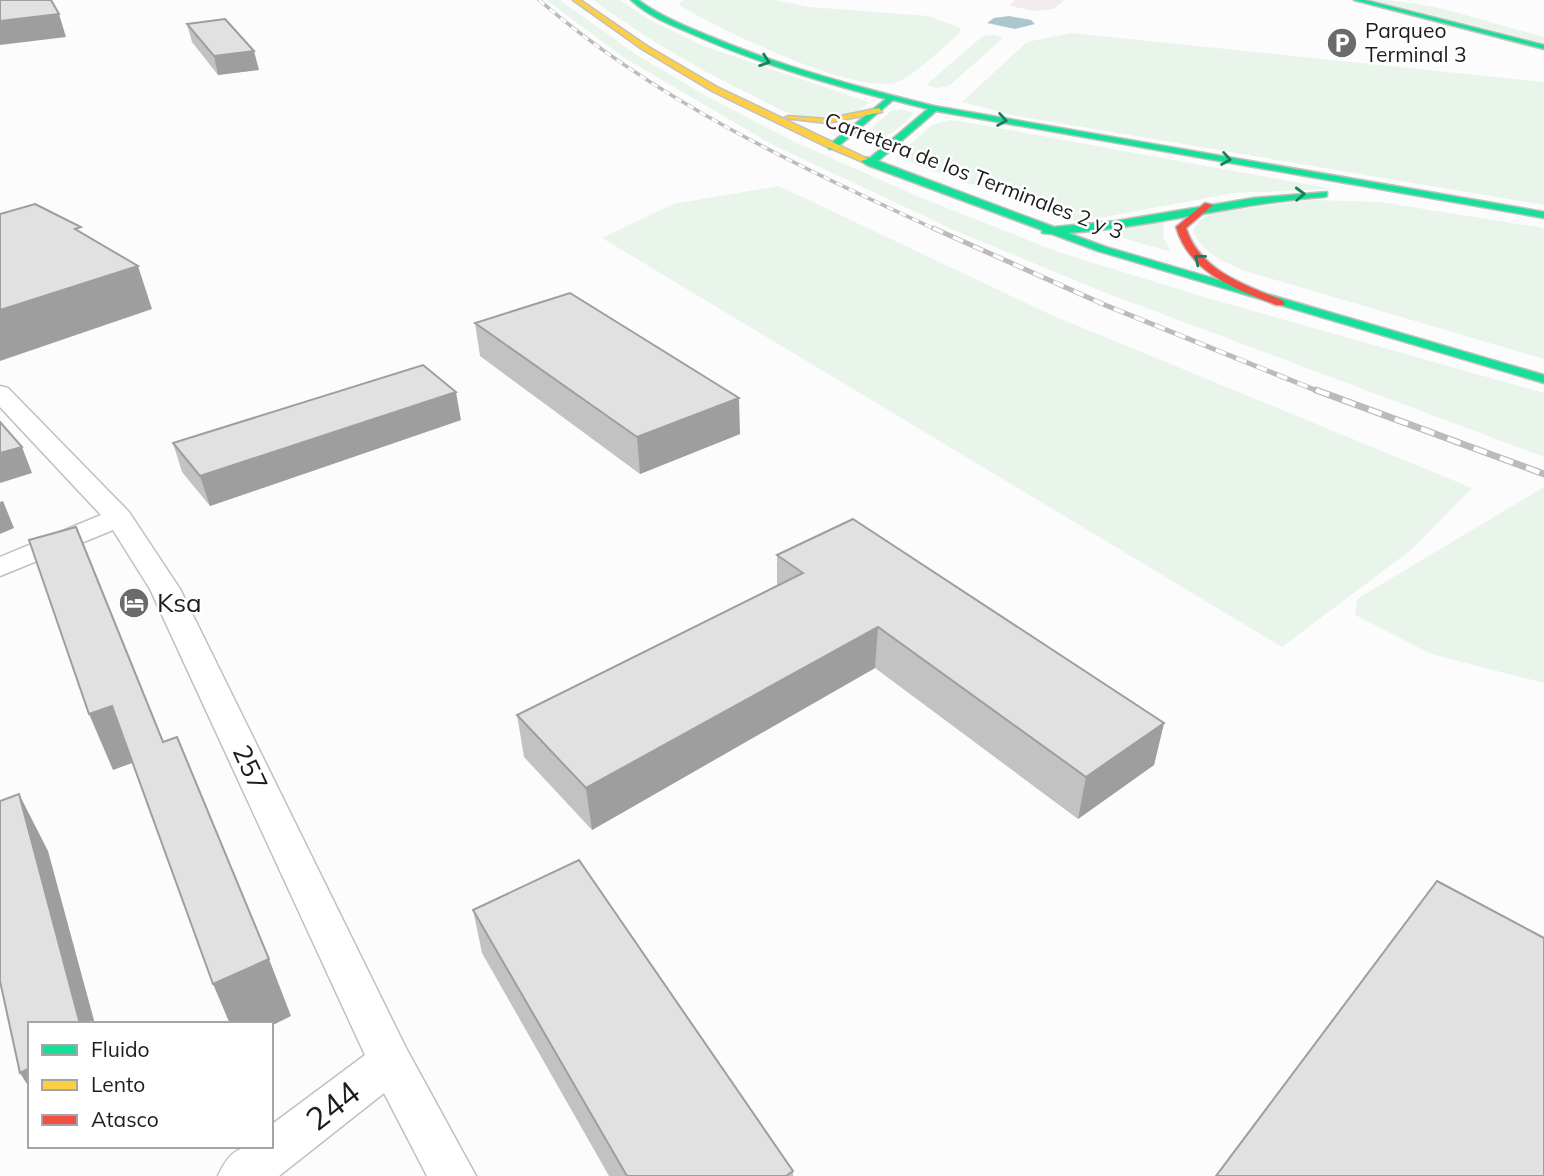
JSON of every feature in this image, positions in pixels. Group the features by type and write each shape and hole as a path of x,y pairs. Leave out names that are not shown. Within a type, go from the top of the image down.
{"main road":[{"name":"Carretera de los Terminales 2 y 3","path":"576,0 647,52 754,109 870,163 1046,231 1280,303 1544,379"},
{"path":"634,0 702,37 797,72 891,98 934,108 1544,215"},
{"path":"1357,0 1544,47"},
{"path":"1416,0 1544,32"},
{"path":"672,6 702,37"},
{"path":"832,147 849,136 891,98"},
{"path":"870,163 934,108"},
{"path":"754,109 789,118 827,121 879,110"},
{"path":"1046,231 1103,228 1208,205 1272,195 1314,194 1496,207"},
{"path":"1208,205 1181,227 1180,237 1185,247 1221,275 1280,303"}],"street":[{"name":"257","path":"0,393 119,518 165,589 390,1062 452,1176"},
{"path":"0,567 119,518"},
{"name":"244","path":"242,1176 390,1062"}],"shaded area":[{"path":"546,0 560,0 637,55 708,97 793,141 917,196 1058,252 1204,297 1544,393 1544,457 1101,291 956,231 773,145 623,57"},
{"path":"593,0 620,0 648,19 703,46 869,102 844,116 812,117 788,113 691,64"},
{"path":"685,0 774,0 810,7 928,16 960,28 960,33 905,78 897,82 878,84 821,70 755,44 681,6 679,3"},
{"path":"1014,0 1064,0 1054,9 1035,11 1010,6"},
{"path":"1373,0 1416,4 1459,13 1544,37 1544,43"},
{"path":"1071,33 1544,82 1544,205 1012,115 962,102 1027,42"},
{"path":"995,35 1003,38 949,86 937,88 926,85 983,36"},
{"path":"901,109 914,113 892,133 878,137 864,134 891,111"},
{"path":"949,120 1333,189 1233,193 1078,222 897,156 932,125"},
{"path":"779,186 1049,314 1472,488 1411,550 1282,647 602,238 673,204"},
{"path":"1312,200 1380,202 1544,228 1544,359 1245,271 1207,251 1193,230 1199,221 1211,213"},
{"path":"1164,220 1163,237 1171,252 1116,236 1114,231"},
{"path":"1544,487 1544,683 1431,654 1355,615 1357,599"}],"water":[{"path":"1009,16 1031,20 1035,24 1015,29 987,23 994,18"}],"building":[{"path":"0,0 51,0 59,14 0,21"},
{"path":"225,19 254,51 214,56 187,24"},
{"path":"35,204 81,227 75,229 138,266 0,310 0,214"},
{"path":"570,293 739,398 637,437 475,323"},
{"path":"423,365 456,392 200,476 173,443"},
{"path":"0,422 22,447 0,453"},
{"path":"853,519 1164,723 1086,777 878,627 586,788 517,715 803,573 777,555"},
{"path":"76,527 163,742 177,737 269,959 213,984 112,706 89,714 29,540"},
{"path":"19,794 79,1022 28,1022 28,1069 20,1073 0,981 0,801"},
{"path":"579,860 793,1171 786,1176 627,1176 473,910"},
{"path":"1437,881 1544,938 1544,1176 1216,1176"}],"railway":[{"path":"539,0 631,70 730,129 937,230"},
{"path":"933,228 1105,305 1320,392"},
{"path":"1316,390 1544,474"}],"traffic: fast":[{"path":"634,0 674,24 757,58 845,86 934,108"},
{"path":"1357,0 1544,47"},
{"path":"832,147 891,98"},
{"path":"870,163 934,108"},
{"path":"934,108 1544,215"},
{"path":"864,159 1102,249 1544,379"},
{"path":"1046,231 1081,229 1254,201 1324,194"}],"traffic: slow":[{"path":"576,0 644,47 715,89 788,126 864,159"},
{"path":"788,118 827,121 879,110"}],"traffic: jam":[{"path":"1208,205 1181,227 1194,255 1220,276 1280,303"}],"place":[{"name":"Parqueo Terminal 3","path":"1342,43"},
{"name":"Ksa","path":"134,603"}]}
